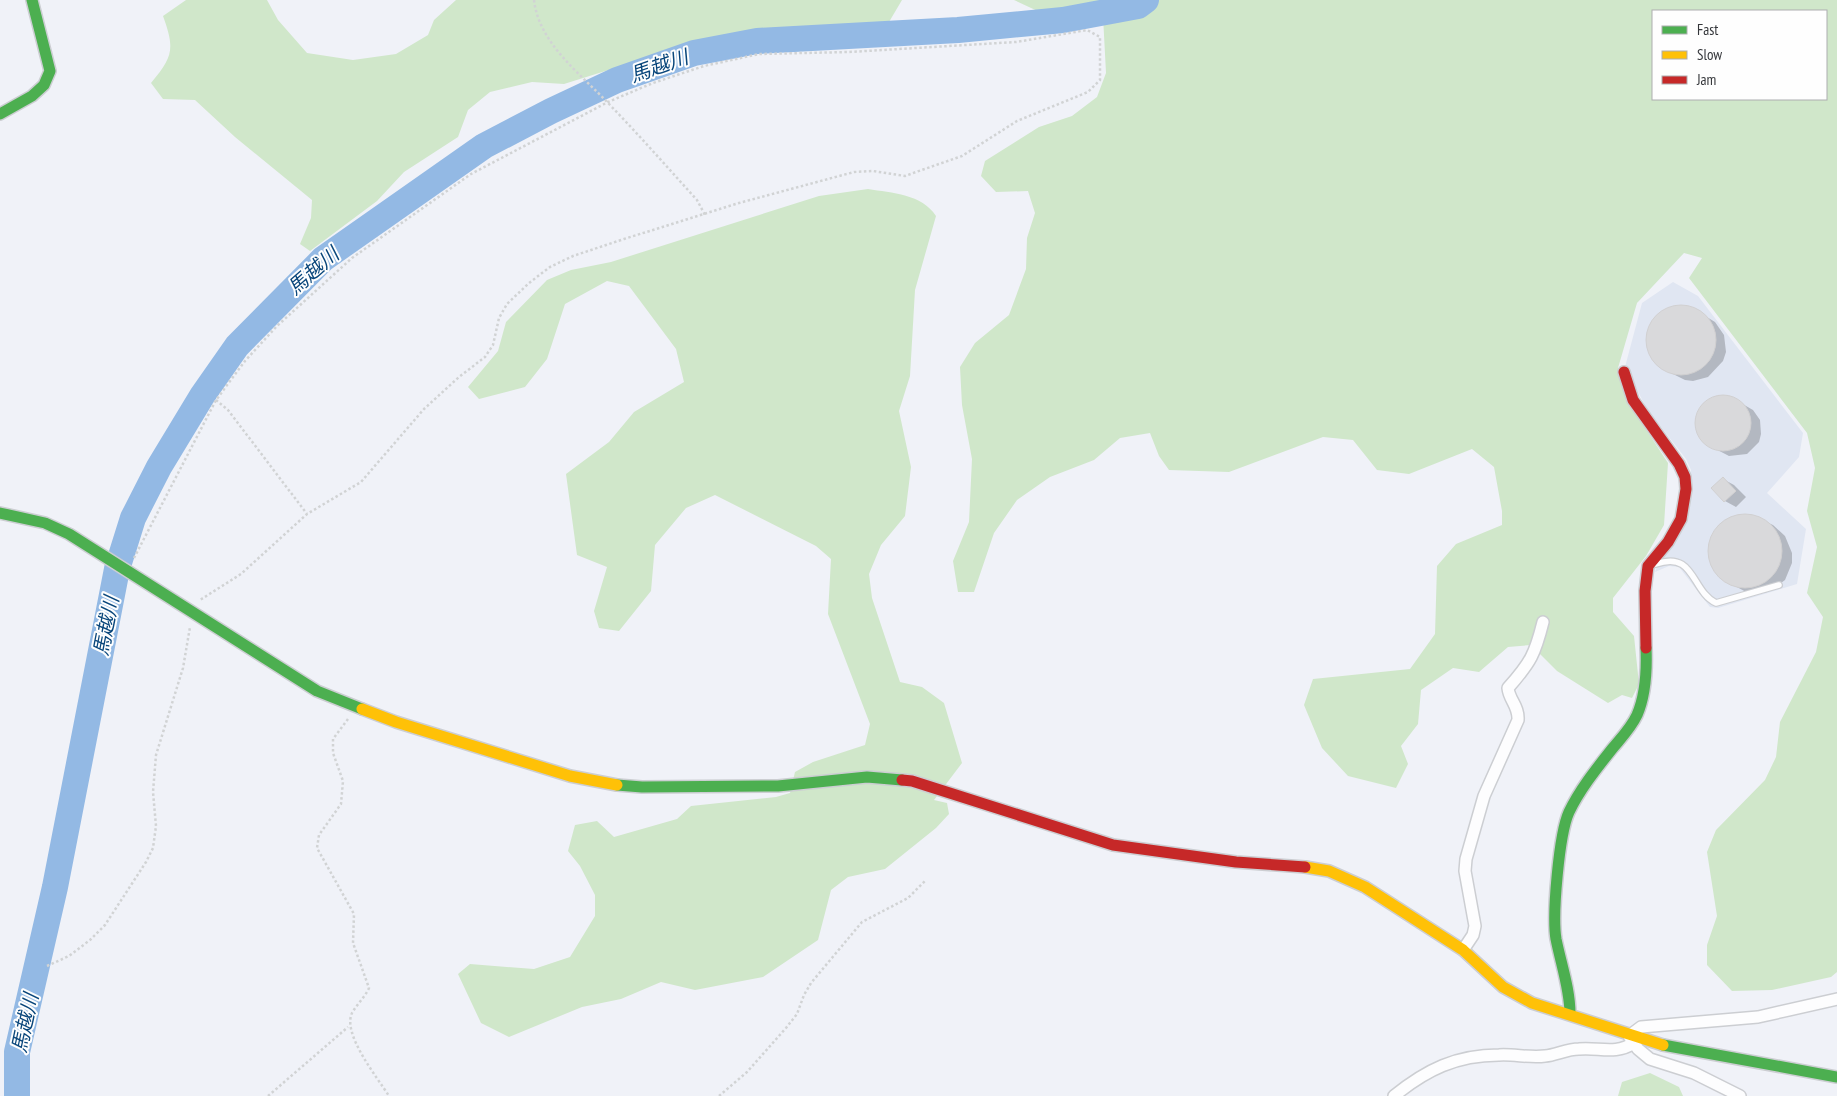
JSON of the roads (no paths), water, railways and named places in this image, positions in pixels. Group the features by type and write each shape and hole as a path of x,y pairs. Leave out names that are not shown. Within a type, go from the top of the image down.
{"street":[{"path":"0,114 32,96 44,85 50,71 32,0"},
{"path":"1570,1014 1570,1000 1556,938 1554,912 1564,831 1570,812 1592,774 1638,715 1644,698 1647,679 1645,591 1648,566 1668,542 1681,519 1686,489 1685,477 1672,452 1633,400 1624,372"},
{"path":"0,512 45,524 70,534 317,691 356,708 542,768 603,784 642,787 778,786 867,777 912,781 1113,845 1236,862 1299,866 1329,871 1365,887 1463,950 1503,986 1532,1003 1570,1014 1632,1039 1837,1077"},
{"path":"1463,950 1473,935 1475,926 1465,871 1466,859 1484,796 1518,720 1519,710 1509,694 1508,688 1535,654 1543,622"},
{"path":"1394,1096 1413,1080 1440,1065 1465,1058 1497,1055 1544,1057 1578,1049 1610,1052 1626,1048 1641,1027 1758,1017 1837,999"},
{"path":"1632,1039 1650,1059 1694,1073 1740,1096"}],"lane":[{"path":"1648,566 1662,562 1679,562 1687,568 1709,599 1716,602 1779,585"}],"waterway":[{"name":"馬越川","path":"17,1096 17,1052 55,887 117,569 133,518 159,467 202,396 237,346 323,259 484,146 551,111 617,80 694,53 757,41 958,30 1063,20 1138,6 1146,0"}]}
